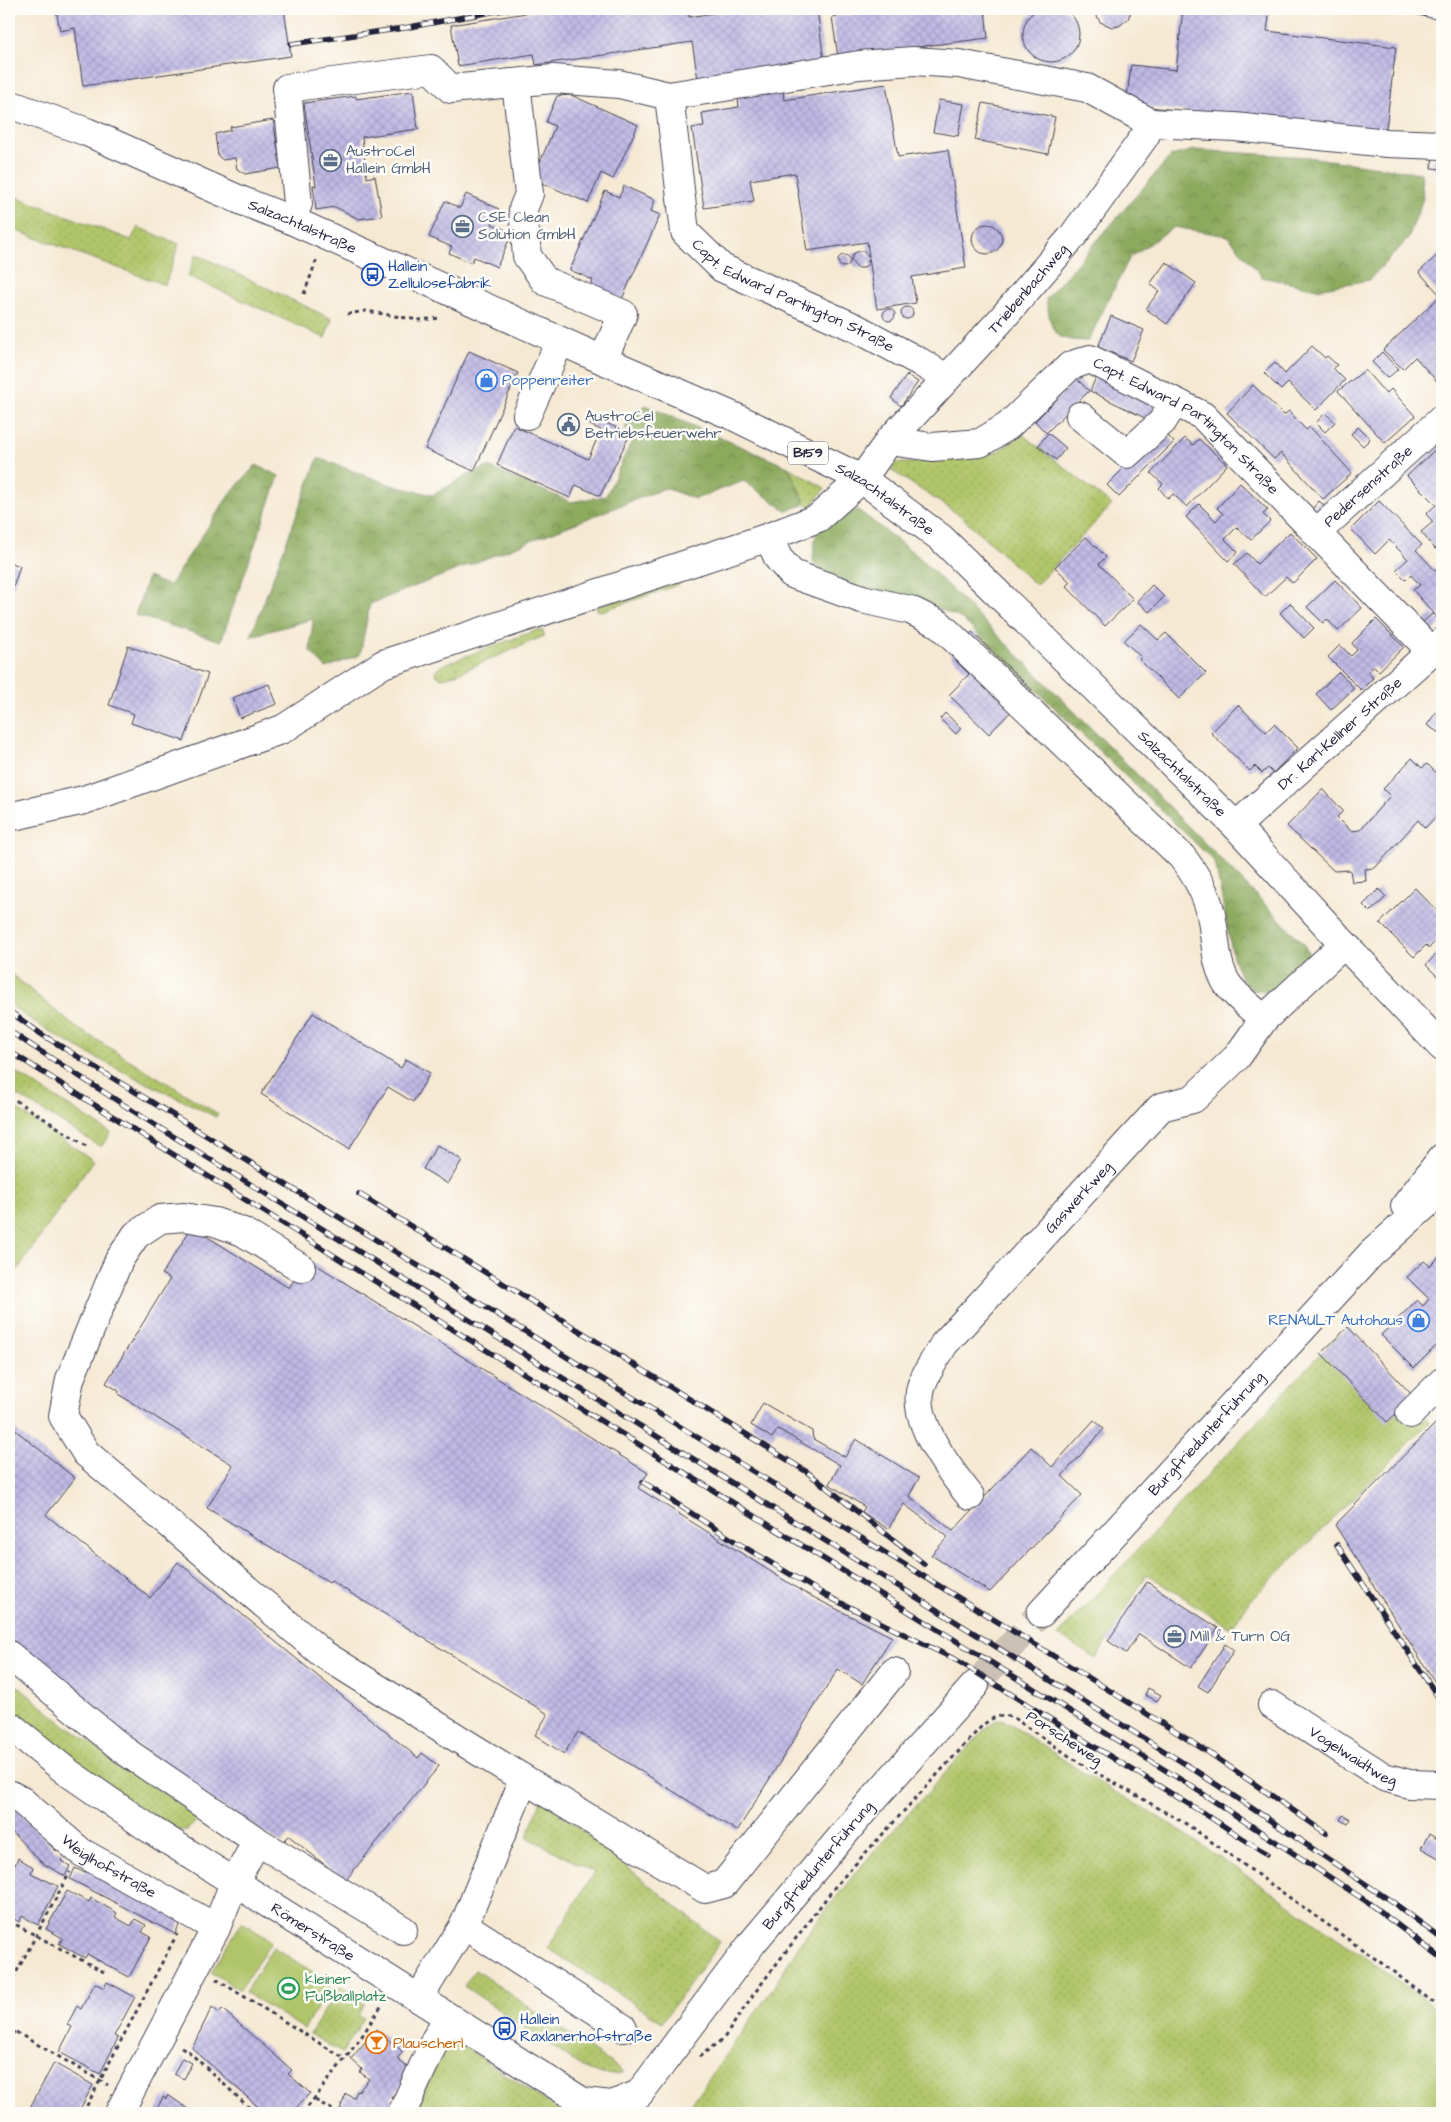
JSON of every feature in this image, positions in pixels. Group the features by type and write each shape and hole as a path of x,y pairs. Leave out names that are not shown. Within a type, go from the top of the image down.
{"street":[{"path":"302,224 298,204 287,88 431,69 450,89 553,79 619,84 669,96 859,65 913,61 950,63 1087,88 1151,122 1234,127 1387,143 1442,145"},
{"path":"516,83 529,194 523,209 527,256 545,281 623,314 603,360"},
{"name":"Capt. Edward Partington Straße","path":"669,96 685,232 722,268 856,328 946,378"},
{"name":"Salzachtalstraße","path":"9,104 87,132 240,200 302,224 560,341 735,416 862,479 941,538 1236,826 1442,1047"},
{"name":"Triebenbachweg","path":"889,441 1000,321 1073,236 1145,136 1151,122"},
{"path":"527,415 560,341"},
{"name":"Capt. Edward Partington Straße","path":"889,441 932,446 980,443 1008,426 1070,366 1090,359 1202,416 1316,533 1437,647"},
{"path":"1080,416 1127,454 1162,422 1175,402"},
{"name":"Pedersenstraße","path":"1316,533 1442,419"},
{"path":"9,817 84,800 283,729 383,664 769,537 818,518 862,479 889,441"},
{"path":"769,537 778,558 792,574 862,599 910,610 939,624 1182,856 1196,876 1208,904 1220,967 1228,984 1242,1000 1264,1019"},
{"name":"Dr. Karl-Kellner Straße","path":"1236,826 1437,647"},
{"name":"Gaswerkweg","path":"970,1496 950,1470 928,1434 920,1404 921,1385 944,1344 1161,1107 1193,1099 1237,1056 1264,1019 1344,944"},
{"name":"Burgfriedunterführung","path":"1041,1613 1370,1254 1442,1158"},
{"name":"Burgfriedunterführung","path":"1370,1254 1442,1190"},
{"path":"301,1268 243,1232 215,1222 184,1217 160,1219 136,1235 119,1260 70,1379 64,1416 86,1453 323,1654 705,1889 724,1884 894,1672"},
{"path":"1410,1414 1442,1382"},
{"path":"9,1655 125,1751 257,1841 403,1930"},
{"name":"Burgfriedunterführung","path":"670,2054 753,1942 875,1797 975,1685"},
{"name":"Vogelwaidtweg","path":"1272,1705 1384,1776 1409,1784 1442,1785"},
{"name":"Römerstraße","path":"9,1725 66,1771 150,1829 583,2102 612,2105 639,2094 670,2054"},
{"path":"419,1998 464,1925 524,1779"},
{"name":"Weiglhofstraße","path":"9,1794 22,1801 81,1852 216,1928"},
{"path":"124,2105 216,1928 235,1881 257,1841"},
{"path":"464,1925 623,2028"},
{"path":"402,2113 435,2040 448,2017"}],"path":[{"path":"302,224 306,246 319,254 304,294"},
{"path":"347,314 366,311 418,320 442,318"},
{"path":"9,1096 88,1147"},
{"name":"Porscheweg","path":"670,2054 700,2057 724,2038 753,1995 837,1884 980,1728 989,1719 999,1715 1011,1716 1078,1762 1188,1825 1391,1970 1442,2009"},
{"path":"9,1986 81,1852"},
{"path":"83,2113 188,1912"},
{"path":"9,1921 104,1972"},
{"path":"196,1967 345,2059"},
{"path":"303,2113 345,2059 396,1983"},
{"path":"9,2028 100,2081 124,2105"},
{"path":"9,2042 14,2031"},
{"path":"160,2036 187,2050 255,2113"},
{"path":"315,2100 338,2113"}],"green space":[{"path":"1194,150 1308,157 1421,173 1423,198 1408,239 1369,280 1317,289 1262,277 1228,236 1174,227 1130,257 1088,341 1066,339 1060,336 1052,327 1046,299 1171,156"},
{"path":"9,194 131,240 138,227 179,244 165,285 9,228"},
{"path":"196,254 332,319 325,338 188,276"},
{"path":"645,405 788,467 806,504 787,511 744,481 695,499 665,488 370,604 360,655 326,668 310,651 313,619 251,636 318,458 394,486 433,495 466,476 488,467 571,502 606,496 635,434 625,428"},
{"path":"1023,435 1112,505 1036,585 961,516 891,470 896,463 994,453"},
{"path":"256,465 279,476 221,641 135,615 148,577 169,586 229,495"},
{"path":"788,467 825,488 810,508 806,504"},
{"path":"858,510 919,557 1114,751 1303,943 1310,956 1307,962 1275,989 1267,991 1252,990 1241,978 1233,957 1215,862 962,619 922,601 847,584 822,572 813,561 815,538 818,530 822,524 836,516"},
{"path":"682,576 683,580 678,585 602,611 597,610 596,607"},
{"path":"537,630 543,631 544,636 451,676 442,678 436,675 435,671 442,665"},
{"path":"9,972 74,1026 218,1114 216,1117 83,1051 9,1004"},
{"path":"9,1068 111,1133 101,1147 9,1090"},
{"path":"9,1104 93,1160 16,1272 9,1310"},
{"path":"1339,1334 1430,1422 1252,1599 1231,1628 1147,1574 1096,1659 1058,1635"},
{"path":"9,1679 65,1725 200,1818 187,1830 173,1831 68,1759 9,1713"},
{"path":"1002,1719 1090,1777 1170,1824 1302,1913 1442,2014 1442,2113 685,2113 771,1991 801,1942 856,1872 983,1731 995,1721"},
{"path":"542,1798 720,1942 662,2022 548,1948 594,1872 527,1837"},
{"path":"242,1922 271,1941 240,1990 211,1972"},
{"name":"kleiner Fußballplatz","path":"273,1947 332,1984 304,2029 245,1992"},
{"path":"475,1970 624,2072 604,2074 585,2069 464,1986"},
{"path":"340,1986 366,2002 358,2015 364,2018 342,2053 310,2034"},
{"path":"449,2036 563,2113 415,2113"}],"building":[{"path":"1051,6 1066,11 1074,19 1079,34 1074,49 1066,57 1051,62 1036,57 1028,49 1023,34 1028,19 1036,11"},
{"path":"56,9 284,9 291,56 83,86 75,28 60,31"},
{"path":"551,9 687,9 689,17 726,11 726,9 817,9 824,61 781,68 784,100 886,84 898,157 948,150 966,268 912,277 916,303 877,309 869,258 867,265 863,268 857,268 851,261 853,254 859,251 864,251 869,257 867,242 807,251 795,173 750,180 754,201 704,208 692,128 704,126 702,113 739,107 735,74 698,79 692,42 536,65 534,54 458,66 451,25"},
{"path":"891,9 985,9 988,38 838,57 832,17"},
{"path":"1093,9 1132,9 1128,19 1119,26 1112,27 1100,22"},
{"path":"1183,9 1270,9 1267,31 1396,47 1385,136 1126,104 1131,65 1176,70"},
{"path":"413,91 418,129 362,137 367,178 375,176 382,216 359,219 335,207 316,210 313,185 316,186 304,103 356,96 356,99"},
{"path":"571,95 638,125 613,179 601,173 588,203 533,179 555,126 546,122 557,96"},
{"path":"939,100 964,104 958,136 933,132"},
{"path":"983,103 1055,117 1048,154 975,140"},
{"path":"273,120 281,168 245,174 237,169 235,158 223,160 218,156 215,134 231,130 230,127"},
{"path":"1433,158 1442,159 1441,169 1431,168"},
{"path":"624,186 655,200 651,211 660,215 622,299 591,285 593,280 570,270 605,191 619,197"},
{"path":"466,194 499,209 492,224 512,233 497,267 474,257 471,263 449,253 452,247 429,237 445,201 460,208"},
{"path":"987,224 998,228 1002,239 998,250 987,254 976,250 972,239 976,228"},
{"path":"1442,251 1442,295 1441,296 1419,272"},
{"path":"842,255 846,255 850,261 846,267 842,267 838,263 838,259"},
{"path":"1166,262 1196,283 1167,324 1146,309 1159,291 1150,284"},
{"path":"9,291 15,293 9,310"},
{"path":"1439,297 1442,300 1442,322 1439,325 1442,329 1442,387 1415,357 1403,369 1383,350"},
{"path":"909,307 912,308 912,318 905,319 902,318 901,311 902,308"},
{"path":"887,309 891,309 895,315 891,321 887,321 883,317 883,313"},
{"path":"1111,316 1144,330 1131,361 1098,347"},
{"path":"1312,346 1325,358 1327,356 1337,365 1333,368 1345,380 1316,410 1288,383 1281,390 1264,373 1275,363 1285,374"},
{"path":"469,351 518,373 474,471 425,449"},
{"path":"1382,352 1398,369 1388,378 1372,362"},
{"path":"1365,370 1386,394 1391,389 1415,416 1385,443 1338,391"},
{"path":"907,375 918,382 901,406 891,398"},
{"path":"1097,375 1161,408 1153,422 1090,391"},
{"path":"1077,379 1089,391 1046,433 1035,421"},
{"path":"1253,385 1284,415 1289,411 1306,430 1310,427 1352,473 1323,499 1281,453 1274,459 1227,413"},
{"path":"1325,413 1335,422 1325,432 1316,423"},
{"path":"594,417 630,434 600,496 576,485 570,498 497,465 514,426 588,459 601,430 590,425"},
{"path":"1358,427 1370,439 1363,446 1351,434"},
{"path":"1162,430 1174,442 1119,497 1107,485"},
{"path":"1048,433 1066,448 1056,460 1038,446"},
{"path":"1185,438 1193,445 1199,439 1227,465 1187,507 1173,494 1168,499 1159,488 1163,484 1151,473"},
{"path":"1441,444 1442,543 1435,549 1421,532 1433,522 1426,514 1436,505 1407,476"},
{"path":"1240,483 1268,510 1263,514 1270,521 1251,540 1237,527 1225,539 1238,552 1228,561 1186,517 1199,504 1216,521 1223,514 1217,508"},
{"path":"1319,501 1327,508 1320,516 1312,509"},
{"path":"1379,501 1422,545 1416,550 1435,570 1442,565 1442,613 1437,617 1413,590 1420,585 1411,575 1406,580 1396,570 1408,559 1389,540 1375,554 1351,529"},
{"path":"1290,532 1317,559 1293,583 1286,577 1265,597 1234,564 1247,553 1257,564"},
{"path":"1086,537 1106,557 1099,564 1133,599 1105,626 1066,586 1070,582 1055,567"},
{"path":"9,562 20,566 9,600"},
{"path":"1335,580 1362,608 1338,631 1327,619 1323,623 1307,607"},
{"path":"1152,585 1164,597 1149,612 1137,601"},
{"path":"1290,603 1314,628 1304,638 1280,613"},
{"path":"1432,614 1441,623 1433,632 1423,622"},
{"path":"1376,619 1404,647 1379,671 1374,666 1368,672 1373,678 1361,690 1328,657 1340,645 1351,656 1357,650 1352,643"},
{"path":"1141,624 1158,640 1166,633 1206,673 1179,699 1139,659 1141,657 1124,641"},
{"path":"972,632 1032,690 989,734 949,695 969,674 950,655"},
{"path":"128,646 208,674 184,741 131,723 134,714 109,705"},
{"path":"1339,672 1354,688 1331,710 1316,694"},
{"path":"269,684 277,704 240,718 232,698"},
{"path":"1442,704 1442,735 1427,725"},
{"path":"1238,705 1266,732 1274,724 1298,748 1273,773 1268,768 1262,773 1255,766 1250,771 1211,733"},
{"path":"945,713 961,728 956,734 940,719"},
{"path":"1412,758 1422,768 1427,764 1442,778 1442,810 1425,828 1418,820 1375,868 1365,869 1366,881 1352,882 1350,870 1334,871 1287,826 1323,789 1343,811 1337,817 1351,831 1360,830 1390,796 1383,789"},
{"path":"1415,888 1442,916 1442,935 1429,948 1426,945 1414,957 1380,923"},
{"path":"1379,889 1386,897 1370,912 1363,905"},
{"path":"1442,948 1442,981 1426,965"},
{"path":"313,1013 401,1068 406,1059 430,1073 413,1102 388,1087 349,1149 261,1094"},
{"path":"437,1145 462,1160 448,1184 423,1169"},
{"path":"192,1227 289,1288 307,1259 648,1473 638,1488 803,1592 892,1637 862,1684 838,1669 737,1831 578,1732 564,1754 535,1735 548,1714 331,1581 329,1583 207,1508 233,1465 118,1394 119,1391 106,1383 170,1279 162,1274"},
{"name":"RENAULT Autohaus","path":"1442,1254 1442,1340 1414,1368 1381,1335 1417,1300 1423,1306 1429,1299 1407,1277 1424,1261 1430,1266"},
{"path":"1348,1327 1414,1397 1387,1422 1321,1353"},
{"path":"763,1403 812,1431 813,1439 845,1457 856,1439 919,1478 909,1496 953,1531 1031,1447 1052,1467 1094,1420 1104,1429 1062,1476 1082,1495 990,1592 931,1555 948,1537 904,1504 888,1529 862,1512 865,1507 829,1484 840,1465 778,1429 772,1438 751,1425"},
{"path":"1442,1417 1442,1693 1335,1525"},
{"path":"9,1425 75,1478 46,1515 150,1598 178,1562 418,1758 422,1753 439,1766 345,1881 289,1836 282,1843 183,1782 9,1641"},
{"path":"1147,1582 1218,1628 1191,1668 1139,1634 1126,1653 1108,1641"},
{"path":"1225,1644 1234,1650 1208,1692 1198,1686"},
{"path":"1148,1688 1161,1695 1157,1701 1145,1695"},
{"path":"9,1806 17,1810 55,1850 64,1854 61,1861 70,1866 65,1876 42,1863 9,1829"},
{"path":"1343,1815 1351,1819 1348,1824 1340,1820"},
{"path":"1429,1834 1442,1842 1442,1860 1421,1848"},
{"path":"18,1858 33,1867 31,1873 58,1886 38,1925 22,1916 19,1922 9,1916 9,1862 15,1865"},
{"path":"89,1867 183,1917 175,1934 70,1879 75,1868 85,1873"},
{"path":"67,1891 89,1902 91,1898 117,1913 115,1917 131,1926 135,1919 146,1925 142,1932 151,1937 129,1977 87,1954 85,1958 59,1944 63,1938 46,1929"},
{"path":"107,1982 135,1997 114,2036 118,2038 100,2074 59,2052 72,2027 67,2025 77,2006 81,2009 95,1983 104,1988"},
{"path":"212,2007 219,2013 222,2009 292,2070 288,2074 310,2093 291,2113 265,2113 192,2048"},
{"path":"376,2029 403,2052 397,2059 413,2072 391,2098 395,2101 389,2113 346,2113 347,2111 340,2109 346,2094 354,2098 357,2091 369,2079 360,2072 362,2069 351,2059"},
{"path":"182,2058 192,2063 184,2079 174,2074"},
{"path":"54,2063 93,2085 78,2113 27,2113"},
{"path":"168,2095 194,2113 155,2113 163,2097 166,2099"}],"tunnel":[{"path":"975,1685 1041,1613"}],"railway":[{"path":"291,44 404,28 508,9"},
{"path":"1404,9 1442,18"},
{"path":"9,1011 41,1034 1208,1752 1326,1833"},
{"path":"9,1031 155,1125 1190,1767 1394,1903 1442,1939"},
{"path":"9,1051 360,1272 1191,1786 1366,1901 1442,1959"},
{"path":"359,1194 807,1472 924,1564"},
{"path":"643,1482 736,1542 825,1595 958,1661 1267,1854"},
{"path":"1337,1545 1442,1703"}],"place":[{"name":"AustroCel Hallein GmbH","path":"330,160"},
{"name":"CSE Clean Solution GmbH","path":"462,226"},
{"name":"Hallein Zellulosefabrik","path":"372,275"},
{"name":"Poppenreiter","path":"486,380"},
{"name":"AustroCel Betriebsfeuerwehr","path":"569,425"},
{"name":"RENAULT Autohaus","path":"1419,1320"},
{"name":"Mill & Turn OG","path":"1174,1636"},
{"name":"kleiner Fußballplatz","path":"289,1988"},
{"name":"Hallein Raxlanerhofstraße","path":"504,2028"},
{"name":"Plauscherl","path":"377,2043"}]}
